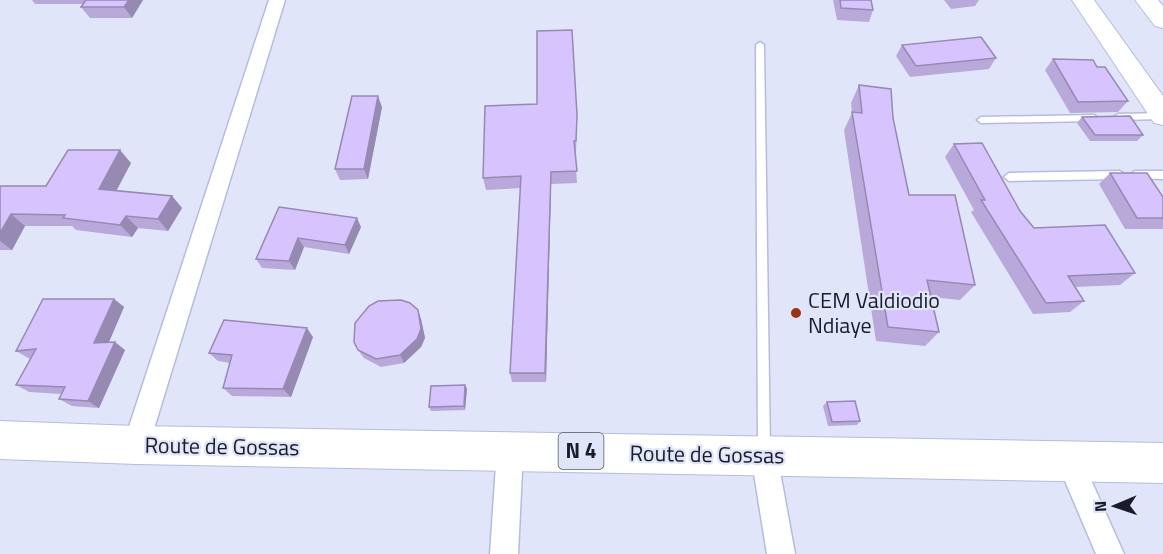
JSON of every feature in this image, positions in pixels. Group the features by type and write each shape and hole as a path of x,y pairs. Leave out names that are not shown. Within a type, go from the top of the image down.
{"main road":[{"name":"Route de Gossas","path":"0,440 136,445 1163,463"}],"street":[{"path":"136,445 277,0"},
{"path":"1083,0 1163,116"},
{"path":"1146,0 1163,21"},
{"path":"504,554 510,450"},
{"path":"764,455 781,554"},
{"path":"1070,462 1110,554"}],"lane":[{"path":"760,45 764,455"},
{"path":"981,120 1163,116"},
{"path":"1009,177 1163,175"}],"building":[{"path":"86,0 129,0 124,7 81,7"},
{"path":"840,0 871,0 873,10 841,8"},
{"path":"572,30 577,115 576,141 574,141 577,171 551,172 545,373 510,373 521,176 483,178 485,106 537,104 537,31"},
{"path":"981,37 996,58 916,66 902,45"},
{"path":"1053,59 1093,60 1097,67 1105,67 1128,101 1078,102"},
{"path":"859,85 891,89 893,118 909,195 955,195 975,285 927,280 939,332 888,327 852,112 862,113"},
{"path":"352,96 378,96 364,169 335,169"},
{"path":"1130,116 1143,135 1095,135 1082,117"},
{"path":"982,143 1020,211 1034,228 1105,225 1135,273 1068,276 1084,301 1046,303 981,200 985,200 954,144"},
{"path":"68,150 120,150 99,189 172,196 158,219 126,216 120,225 63,218 65,215 11,214 0,233 0,186 46,186"},
{"path":"1110,173 1147,173 1163,197 1163,218 1137,218"},
{"path":"279,207 357,218 345,245 298,238 289,261 256,259"},
{"path":"43,299 114,299 94,343 115,342 88,401 59,399 65,387 16,385 36,349 16,351"},
{"path":"401,300 410,303 418,310 421,329 417,339 400,355 376,359 358,350 354,342 355,323 369,306 378,301"},
{"path":"224,320 307,328 283,389 223,388 232,355 209,353"},
{"path":"465,385 464,406 429,407 431,386"},
{"path":"855,401 860,421 832,422 827,402"}],"place":[{"name":"CEM Valdiodio Ndiaye","path":"796,313"}]}
